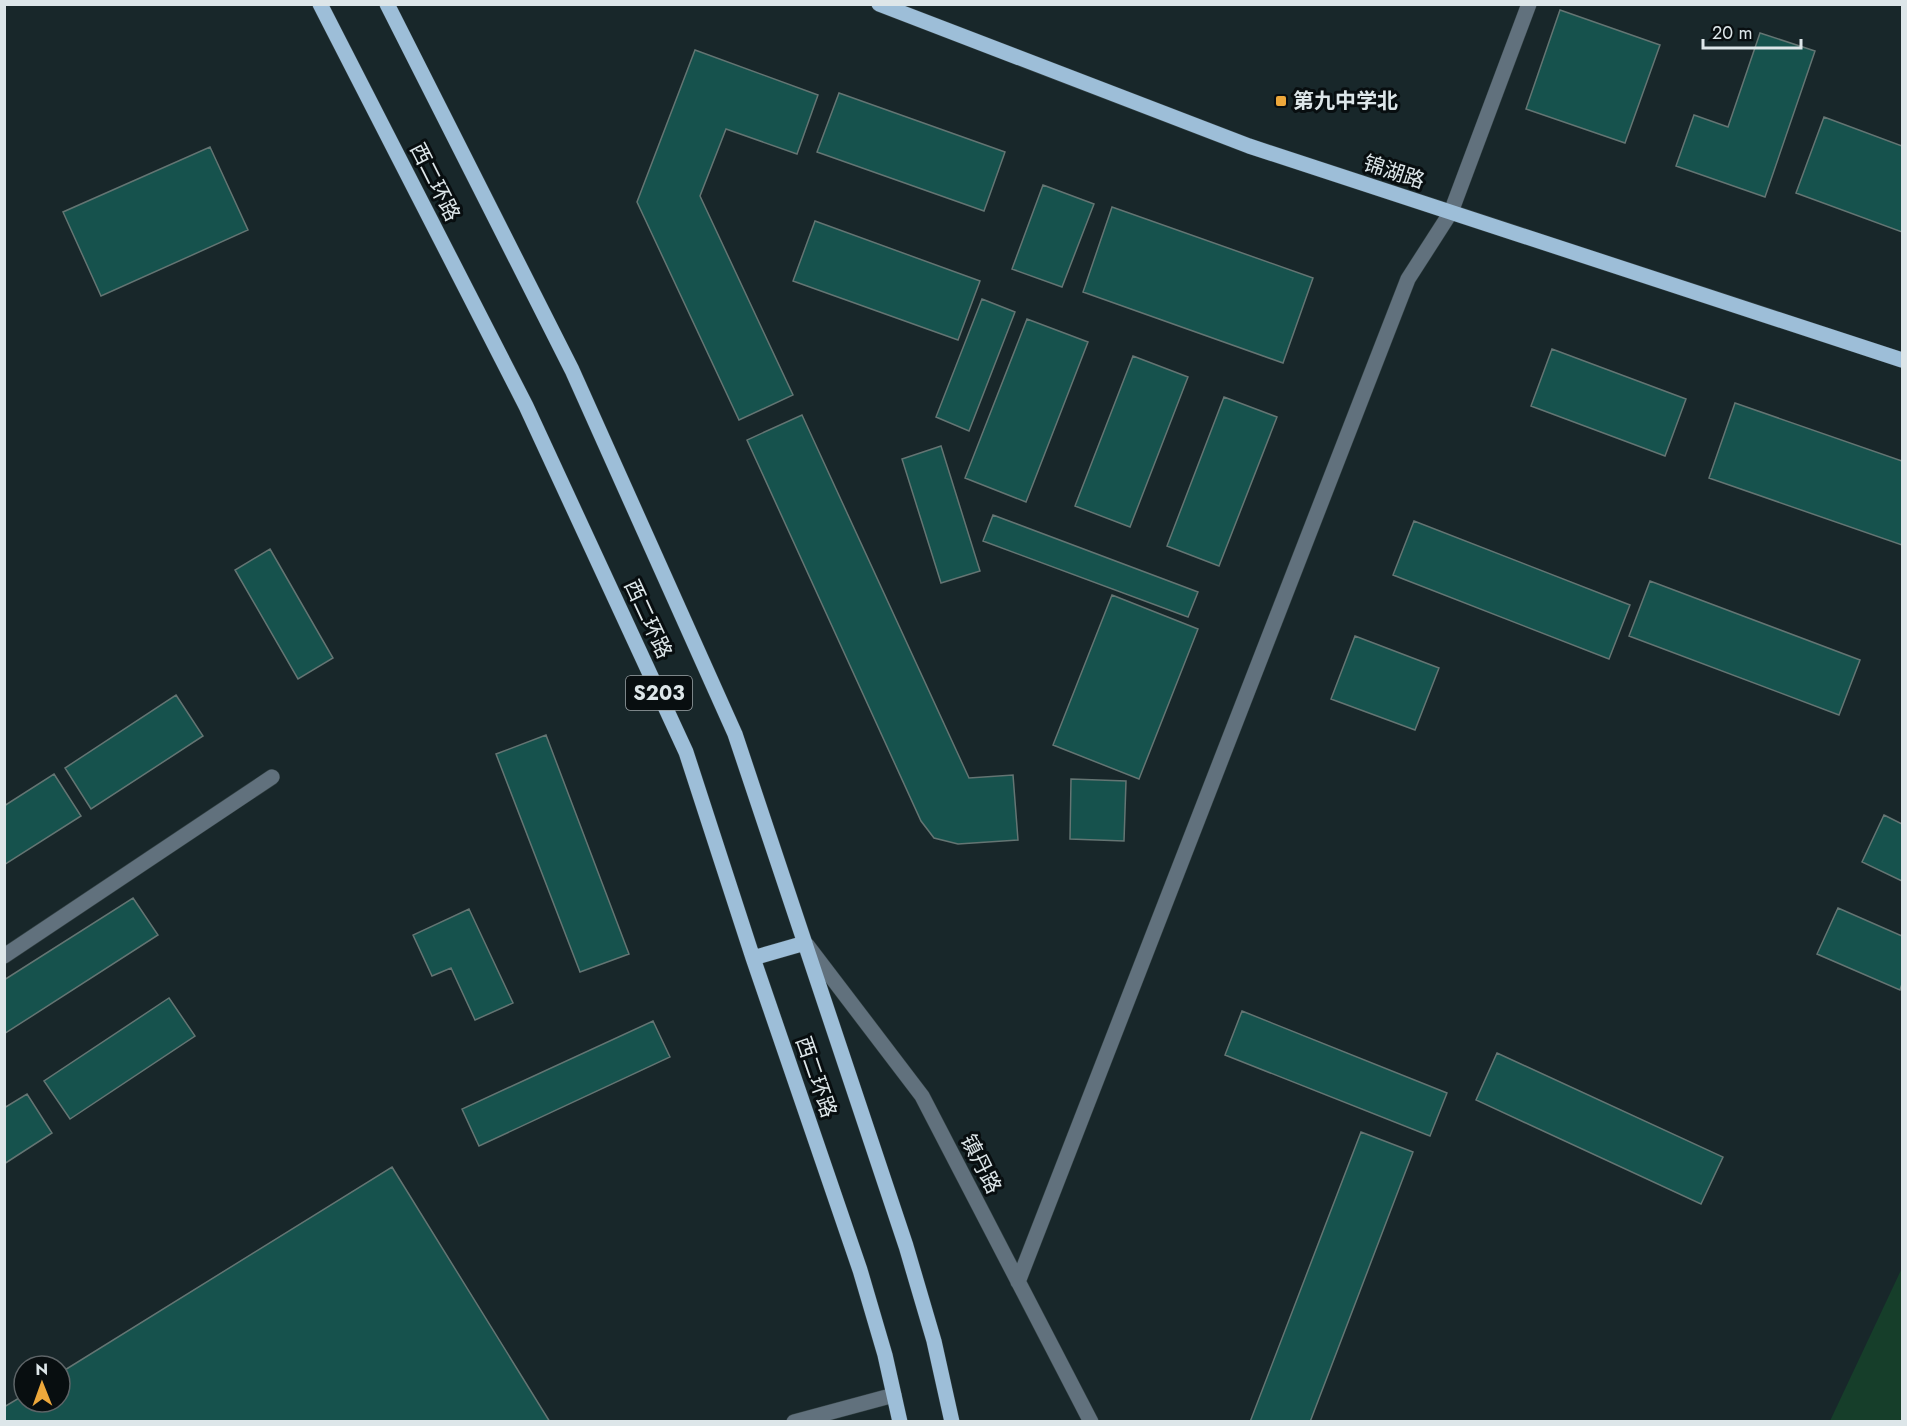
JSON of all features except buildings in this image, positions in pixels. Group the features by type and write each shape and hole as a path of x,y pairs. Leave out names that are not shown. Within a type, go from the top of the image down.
{"main road":[{"name":"西二环路","path":"320,4 526,406 686,752 753,958 860,1270 885,1355 900,1422"},
{"name":"西二环路","path":"387,4 572,370 735,734 906,1246 934,1341 952,1422"},
{"name":"锦湖路","path":"879,4 1249,146 1902,360"},
{"path":"753,958 805,943"}],"street":[{"path":"1018,1282 1408,279 1451,212 1529,4"},
{"path":"4,956 272,777"},
{"name":"镇丹路","path":"805,943 922,1096 1091,1422"},
{"path":"794,1422 894,1395"}],"green space":[{"path":"1902,1268 1902,1421 1830,1421"}],"place":[{"name":"第九中学北","path":"1281,101"}]}
